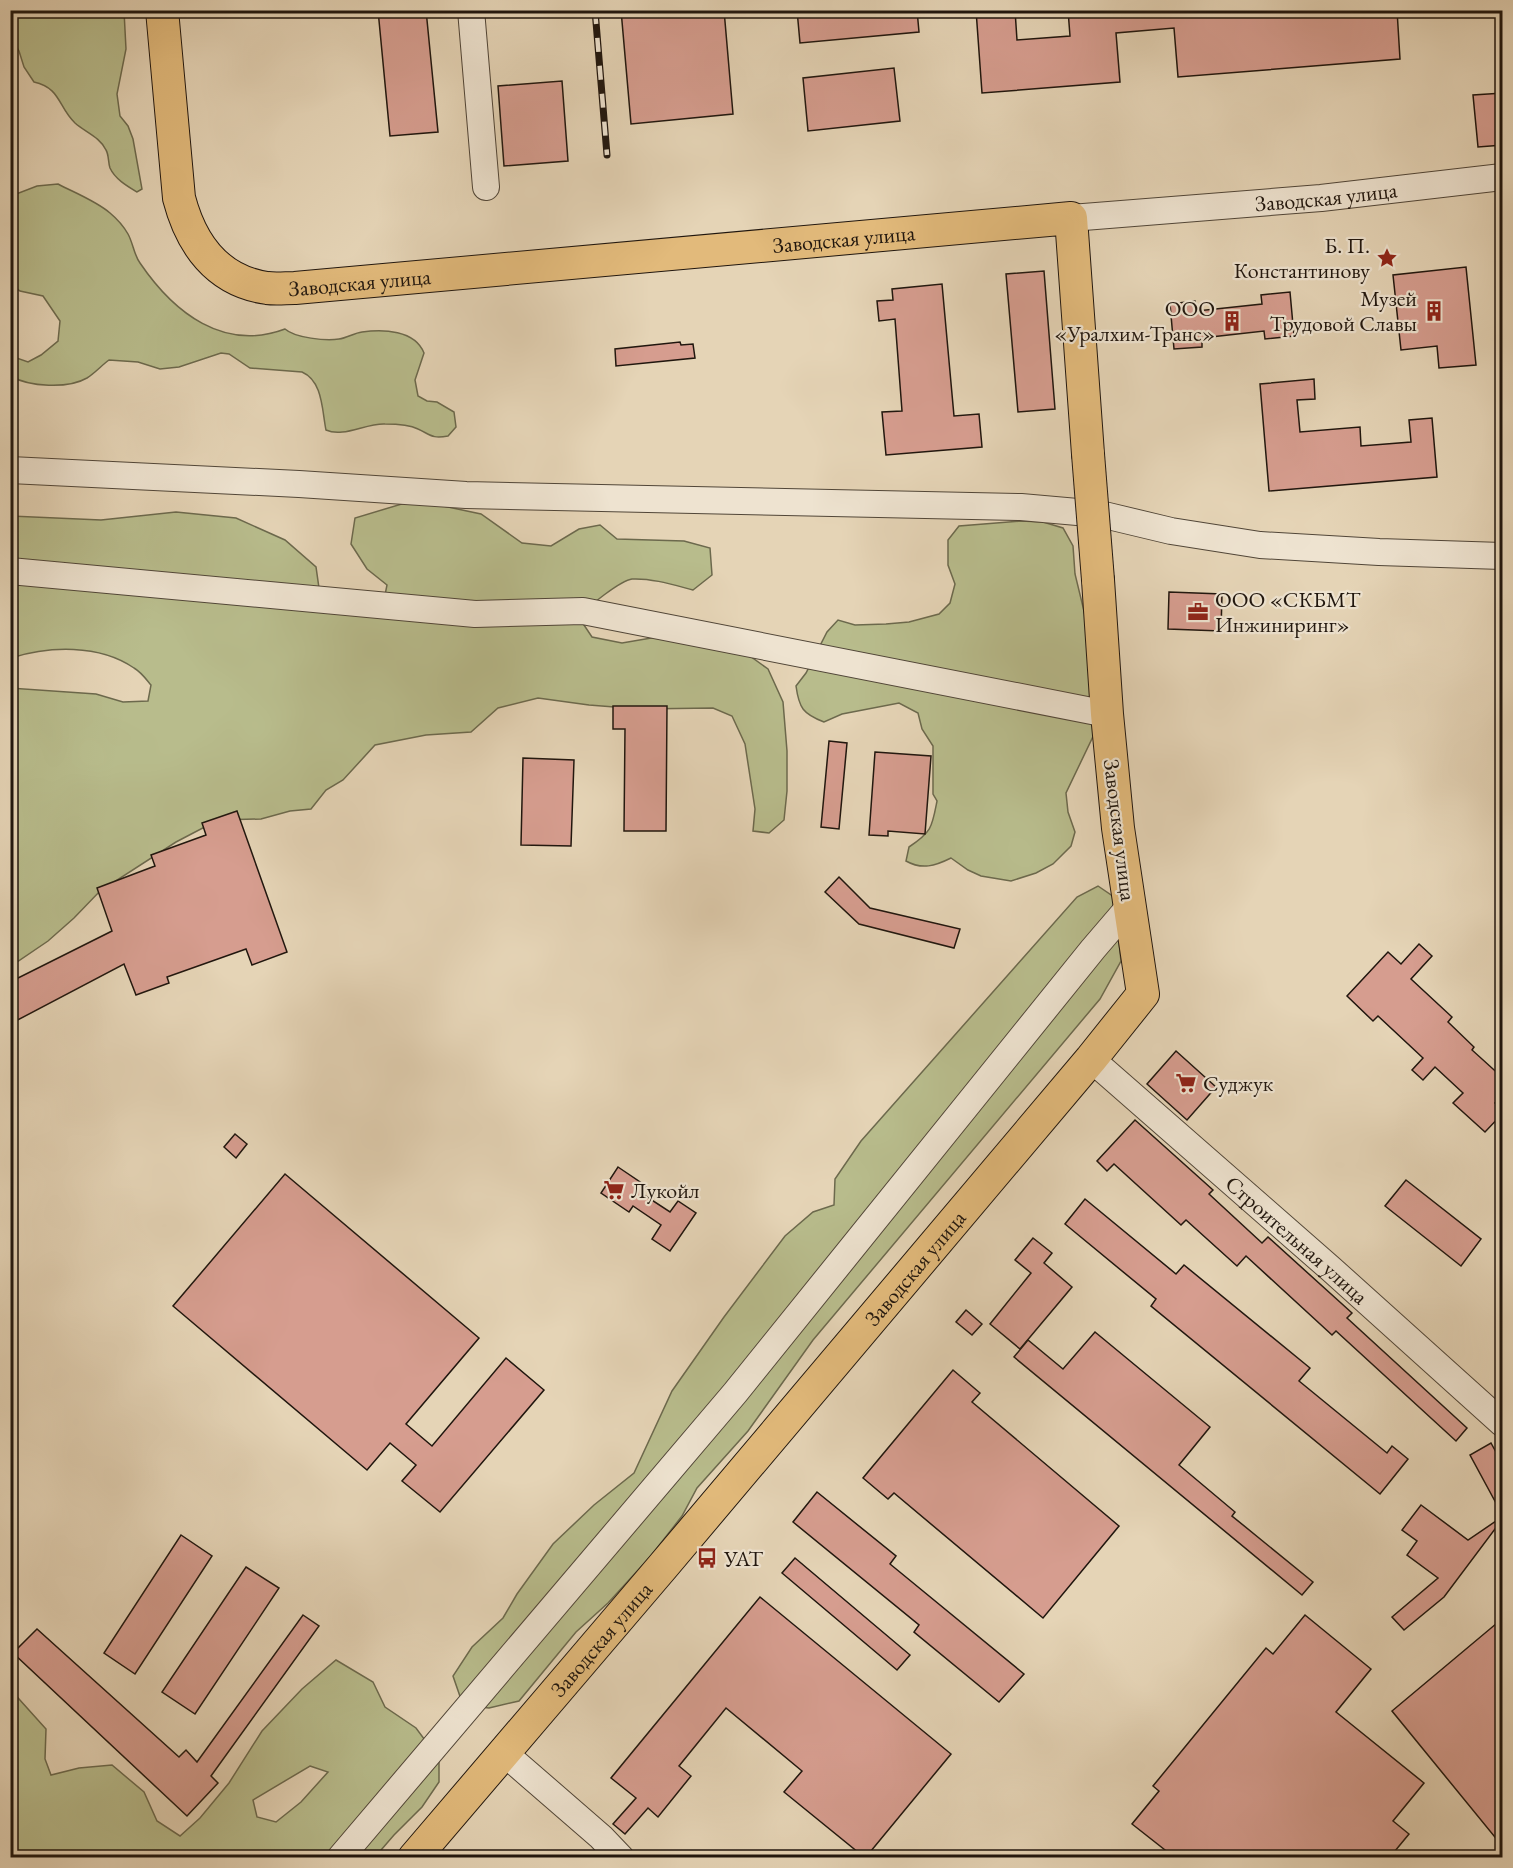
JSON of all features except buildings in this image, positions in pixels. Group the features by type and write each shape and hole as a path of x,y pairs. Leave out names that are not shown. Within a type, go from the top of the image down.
{"main road":[{"name":"Заводская улица","path":"162,10 178,188 184,216 197,245 226,273 268,288 295,288 1071,218 1107,714 1118,828 1143,994 1091,1059 664,1565 414,1857"}],"street":[{"path":"471,10 486,187"},
{"name":"Заводская улица","path":"1071,218 1321,198 1503,177"},
{"path":"10,456 451,476"},
{"path":"93,460 159,465 299,484"},
{"path":"10,470 299,484 466,495 1021,507 1100,514 1171,531 1260,545 1369,552 1503,556"},
{"path":"10,571 475,614 582,611 1107,714"},
{"path":"340,1857 735,1393 1129,907"},
{"name":"Строительная улица","path":"1091,1059 1503,1423"},
{"path":"504,1752 621,1857"}],"green space":[{"path":"11,10 124,11 126,49 117,94 120,116 128,126 133,139 142,189 137,192 118,179 110,168 103,145 69,117 54,93 34,82 24,67 11,37"},
{"path":"58,184 85,197 115,217 128,234 138,260 153,281 168,298 202,323 221,331 241,335 263,335 285,329 303,337 333,340 370,331 388,331 406,335 420,345 424,353 415,380 418,396 427,401 437,402 454,412 456,427 448,436 438,437 418,429 393,424 378,424 340,432 326,430 318,389 309,376 302,372 250,368 229,354 221,353 179,367 160,369 138,362 109,360 87,378 70,384 38,384 11,376 11,356 28,362 41,355 58,341 60,321 43,296 20,291 11,284 11,196 37,186"},
{"path":"415,500 481,514 522,543 551,546 579,529 600,525 617,539 684,541 710,548 712,575 693,590 655,581 632,579 613,589 578,616 592,637 622,643 657,637 747,654 768,669 783,702 787,751 784,820 769,833 753,831 755,809 745,744 732,716 713,708 640,709 538,698 498,708 471,732 426,735 375,745 343,780 326,790 311,809 290,811 261,819 218,820 176,842 100,891 48,941 11,966 10,688 96,694 123,702 148,701 151,685 139,672 120,660 90,651 74,649 41,651 11,658 11,516 101,520 176,512 236,518 285,540 316,567 321,602 382,610 387,585 367,569 351,544 355,518"},
{"path":"1021,521 1043,522 1063,528 1073,546 1075,574 1091,640 1099,724 1066,793 1068,812 1075,832 1071,846 1053,864 1036,873 1011,881 981,876 951,858 928,866 906,861 909,847 930,828 937,801 933,794 933,746 922,729 918,713 899,703 842,714 824,722 803,709 796,686 806,673 827,632 838,620 855,625 886,624 909,622 939,614 950,603 955,584 948,565 948,540 959,526"},
{"path":"1098,886 1114,897 1121,961 1100,999 813,1340 748,1431 697,1488 682,1516 650,1557 608,1603 576,1632 519,1701 489,1708 463,1705 453,1676 472,1647 503,1618 517,1594 553,1544 594,1505 634,1473 672,1391 785,1236 813,1212 834,1205 835,1179 861,1141 1077,897"},
{"path":"336,1660 373,1682 385,1707 416,1728 439,1759 439,1782 422,1807 375,1857 11,1857 10,1689 46,1729 45,1759 51,1775 79,1768 112,1765 144,1792 157,1821 180,1836 200,1818 229,1783 262,1731 302,1689","holes":["310,1766 328,1772 301,1802 276,1822 257,1817 253,1800"]}],"railway":[{"path":"595,10 607,155"}],"place":[{"name":"Б. П. Константинову","path":"1387,258"},
{"name":"Музей Трудовой Славы","path":"1434,311"},
{"name":"ООО «Уралхим-Транс»","path":"1232,321"},
{"name":"ООО «СКБМТ Инжиниринг»","path":"1198,612"},
{"name":"Суджук","path":"1186,1083"},
{"name":"Лукойл","path":"614,1190"},
{"name":"УАТ","path":"707,1558"}]}
